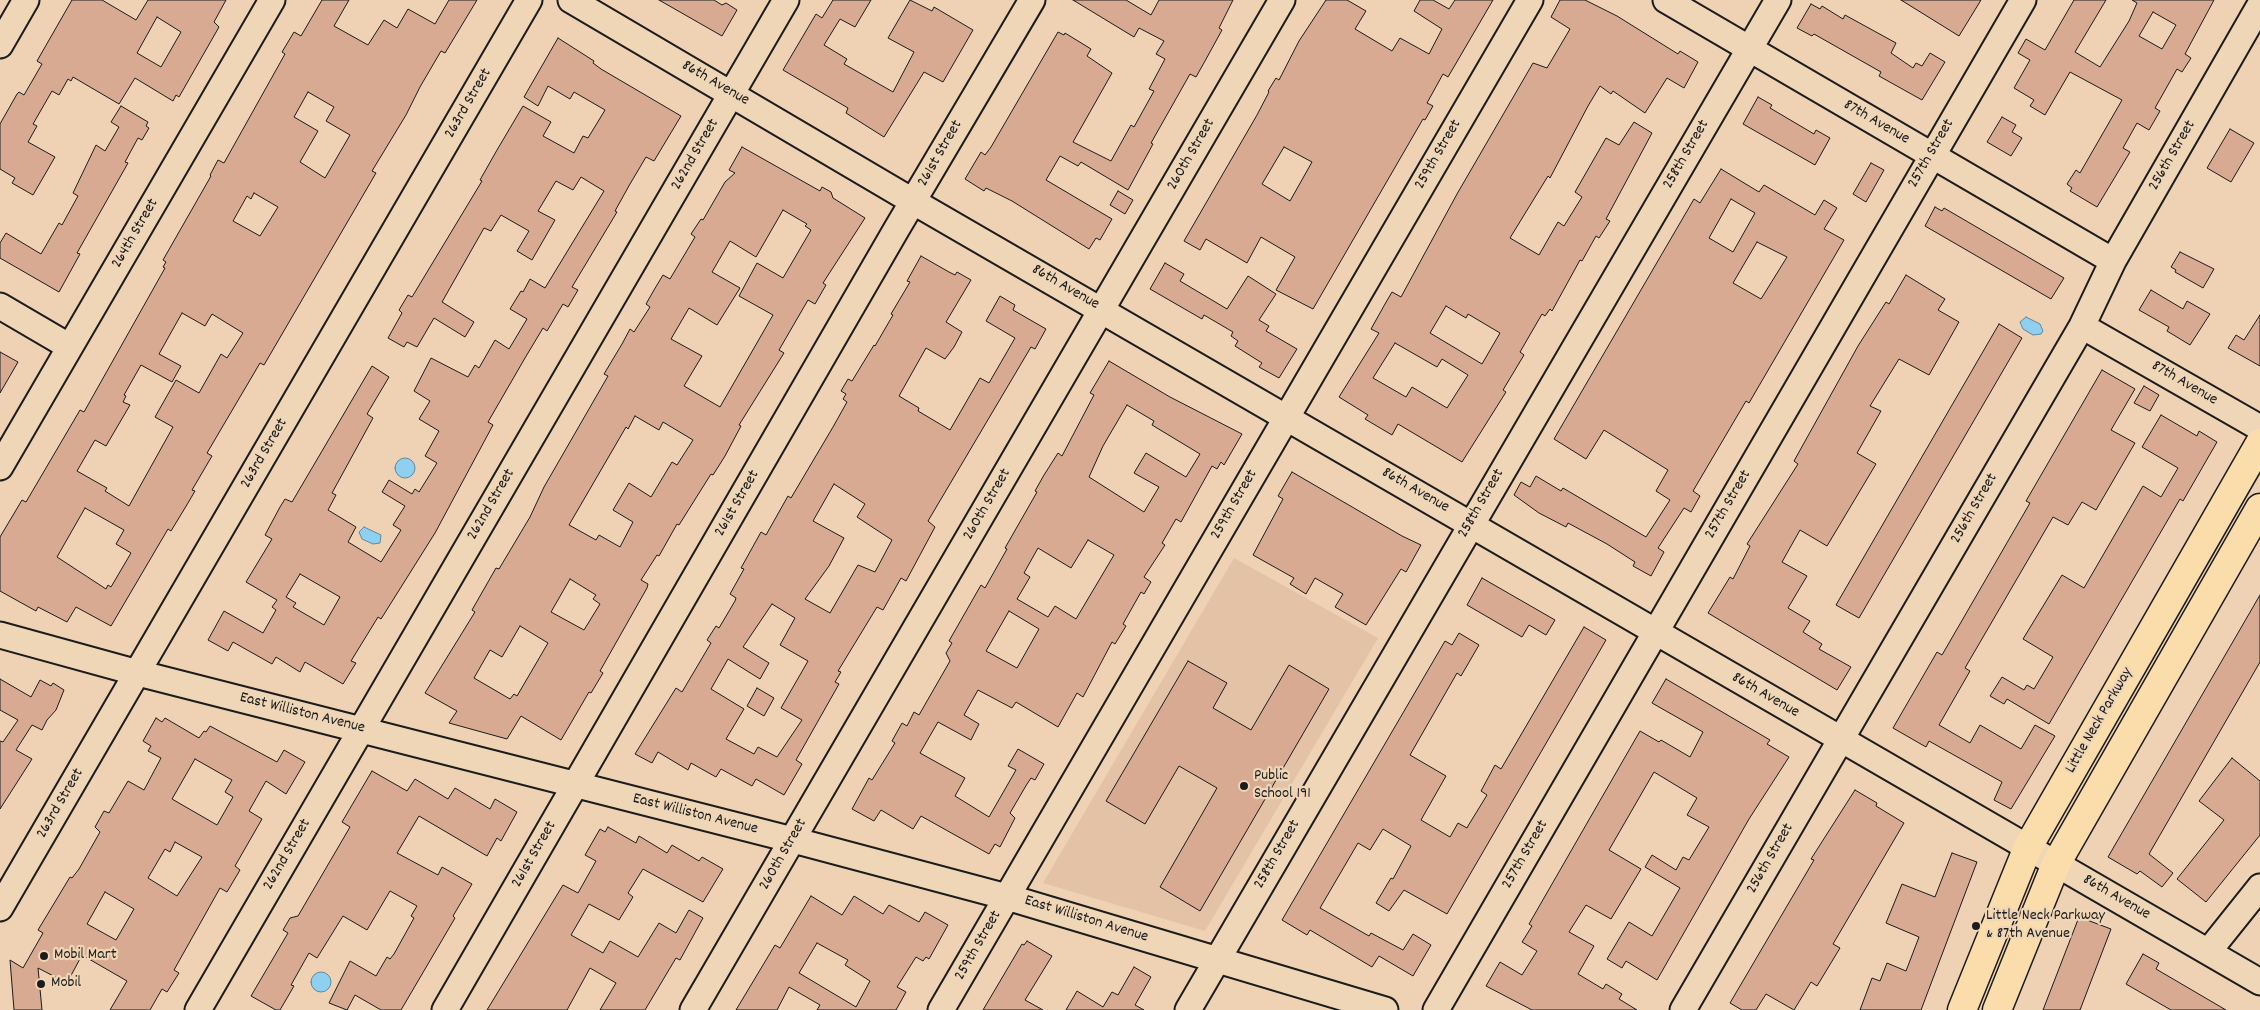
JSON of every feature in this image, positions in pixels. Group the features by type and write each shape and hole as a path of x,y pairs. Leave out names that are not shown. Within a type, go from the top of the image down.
{"main road":[{"name":"Little Neck Parkway","path":"1962,1010 2028,847 2260,444"},
{"name":"Little Neck Parkway","path":"1997,1010 2056,864 2260,508"}],"street":[{"path":"0,45 26,0"},
{"name":"264th Street","path":"0,467 272,0"},
{"name":"263rd Street","path":"0,908 529,0"},
{"name":"86th Avenue","path":"571,0 914,202 2260,982"},
{"name":"262nd Street","path":"198,1010 786,0"},
{"name":"261st Street","path":"445,1010 1032,0"},
{"name":"260th Street","path":"693,1010 1282,0"},
{"name":"259th Street","path":"941,1010 1530,0"},
{"name":"87th Avenue","path":"1666,0 2113,261"},
{"name":"258th Street","path":"1188,1010 1778,0"},
{"name":"257th Street","path":"1436,1010 1931,155 2023,0"},
{"name":"256th Street","path":"1683,1010 2082,326 2113,261 2260,5"},
{"path":"0,306 70,347"},
{"name":"87th Avenue","path":"2082,326 2260,428"},
{"name":"East Williston Avenue","path":"0,635 138,673 793,840 1007,897 1385,1010"},
{"path":"2208,952 2260,887"}],"shaded area":[{"path":"1234,558 1378,638 1205,931 1043,883"}],"water":[{"path":"2026,317 2040,324 2043,331 2041,334 2033,335 2023,329 2020,322"},
{"path":"405,458 412,461 415,468 412,475 405,478 398,475 395,468 398,461"},
{"path":"364,527 381,535 380,543 373,544 362,539 359,532"},
{"path":"321,972 328,975 331,982 328,989 321,992 314,989 311,982 314,975"}],"building":[{"path":"72,0 102,0 136,20 148,0 226,0 214,22 219,27 179,97 176,95 173,101 135,78 119,104 73,77 71,81 68,79 59,95 52,91 33,124 37,126 28,142 55,157 33,195 12,183 15,178 0,169 0,124 17,94 19,92 24,95 42,64 37,61","holes":["157,17 181,32 161,67 137,53"]},
{"path":"322,0 349,0 334,26 368,45 384,20 397,28 408,9 435,24 449,0 477,0 445,53 441,51 406,115 372,171 376,173 264,365 260,363 207,453 212,456 192,490 195,491 171,531 168,529 111,626 76,607 67,622 38,607 36,611 0,591 0,537 22,500 26,502 80,410 84,412 165,268 163,267 166,262 163,260 211,176 218,160 224,163 285,54 282,52 294,32 301,36","holes":["308,92 334,107 326,121 350,135 325,178 300,162 318,131 294,117","254,193 278,207 260,236 233,221 247,196 251,199","182,313 205,326 212,314 243,333 227,358 221,354 199,393 176,380 155,417 173,427 129,506 105,491 107,488 77,471 95,440 106,446 130,405 123,402 126,396 124,395 141,365 172,382 181,366 159,354","85,508 124,530 116,544 131,553 111,587 108,585 106,589 57,557"]},
{"path":"659,0 714,0 722,5 726,3 737,10 722,36"},
{"path":"833,0 871,0 855,27 840,19 824,45 847,59 844,64 893,92 914,52 888,38 910,0 932,11 934,7 973,30 943,82 924,72 884,137 846,113 848,108 783,70 816,14 822,18"},
{"path":"1073,0 1126,0 1151,15 1159,0 1233,0 1219,28 1222,30 1205,61 1196,77 1190,74 1151,143 1153,144 1128,190 1081,162 1078,166 1060,156 1046,180 1112,219 1100,240 1096,238 1089,249 1012,201 986,188 984,191 965,179 981,152 985,155 991,147 1058,32 1064,35 1065,33 1091,49 1087,56 1112,73 1073,142 1111,161 1131,125 1134,127 1154,91 1149,89 1165,59 1156,54 1164,41 1139,28 1134,37"},
{"path":"1326,0 1347,0 1366,11 1355,29 1392,51 1400,38 1429,54 1442,29 1414,11 1420,0 1433,0 1449,9 1455,0 1493,0 1448,77 1443,74 1427,103 1433,106 1425,120 1423,119 1313,309 1276,290 1295,257 1261,237 1247,263 1206,239 1200,250 1184,241 1257,115 1268,91 1276,78 1279,80 1299,41","holes":["1284,147 1312,162 1290,201 1262,184"]},
{"path":"1560,0 1585,0 1617,16 1678,54 1680,51 1698,62 1684,88 1667,78 1645,113 1613,91 1611,94 1600,86 1550,178 1548,176 1510,238 1539,255 1558,222 1564,226 1582,197 1575,192 1606,138 1619,145 1634,122 1652,133 1606,219 1610,221 1599,238 1596,236 1582,261 1580,260 1552,311 1550,309 1545,316 1542,314 1520,352 1524,355 1503,390 1506,392 1462,462 1398,424 1392,435 1365,419 1368,415 1339,397 1379,333 1371,329 1385,304 1392,292 1401,297 1457,194 1533,63 1547,68 1570,29 1551,17","holes":["1446,306 1466,318 1468,314 1500,333 1482,364 1430,333","1395,343 1437,367 1442,359 1468,375 1447,408 1412,387 1406,397 1373,378"]},
{"path":"1901,0 1981,0 1959,36"},
{"path":"2074,0 2106,0 2075,52 2100,67 2129,21 2137,3 2132,0 2214,0 2185,54 2191,58 2182,72 2177,69 2155,108 2160,111 2149,130 2137,123 2123,148 2130,152 2097,207 2070,191 2072,188 2067,184 2076,170 2080,173 2122,100 2070,72 2045,115 2030,106 2034,100 2014,88 2030,60 2018,53 2026,39 2045,50","holes":["2153,12 2176,25 2162,49 2139,36"]},
{"path":"1811,4 1820,9 1822,6 1843,19 1845,15 1896,43 1891,53 1913,68 1916,63 1922,66 1930,53 1945,62 1922,100 1879,76 1881,72 1814,34 1812,36 1797,28"},
{"path":"558,38 594,61 593,63 601,69 681,116 654,161 646,157 630,184 615,211 617,212 572,287 578,290 568,307 563,304 547,331 543,328 525,358 488,422 493,425 435,533 381,619 378,617 351,661 356,663 343,684 305,662 300,672 276,657 272,664 233,642 228,651 208,640 224,611 263,633 276,610 272,607 277,600 246,582 272,539 265,535 285,499 292,502 372,366 389,377 367,414 373,418 332,493 336,495 328,510 356,527 348,542 381,562 401,530 393,525 405,506 382,492 389,480 412,494 415,489 419,492 437,463 425,456 439,431 419,419 430,401 414,391 431,358 468,377 475,365 479,368 495,340 509,349 527,319 510,309 530,279 545,288 604,191 581,177 573,190 556,181 538,211 555,220 532,260 517,251 529,231 501,215 491,231 484,228 442,302 474,322 465,337 434,318 417,347 407,342 404,347 388,338 402,313 399,310 408,295 412,297 482,181 480,180 523,106 551,122 543,136 574,153 583,136 588,138 605,110 574,92 570,99 548,86 538,106 524,97","holes":["300,574 340,597 324,625 293,607 296,603 286,597"]},
{"path":"1758,97 1772,105 1770,108 1814,134 1816,130 1830,138 1815,165 1743,124"},
{"path":"121,106 148,122 146,126 149,128 142,140 138,138 125,162 128,163 77,253 80,254 59,292 0,258 0,243 6,233 41,254 59,223 62,225 78,196 73,193 96,145 105,151 119,127 111,122"},
{"path":"2002,117 2016,125 2012,132 2022,138 2011,156 1987,142"},
{"path":"2230,129 2254,143 2231,182 2207,168"},
{"path":"742,147 820,191 822,187 831,192 833,198 865,218 823,283 826,285 815,304 808,300 779,350 784,353 739,425 741,426 725,456 713,475 711,474 679,525 677,524 659,556 657,555 641,580 648,584 647,588 600,671 603,673 591,693 589,692 561,740 521,716 507,739 449,723 457,711 425,693 475,612 472,610 496,568 499,569 530,517 544,487 608,376 604,374 630,329 634,332 650,307 646,304 663,275 670,279 695,237 691,234 701,219 703,220 725,182 735,173 729,170","holes":["783,210 807,224 805,226 811,230 783,278 757,263 739,296 773,315 720,407 684,386 702,356 671,339 689,308 717,325 740,288 712,272 730,241 756,257","635,416 659,430 663,422 693,440 677,465 672,462 651,497 629,483 613,510 633,522 620,547 599,535 596,540 569,525 626,427 628,429","570,579 596,595 593,599 600,604 584,630 551,612","520,626 548,643 517,696 514,694 510,699 474,678 490,650 502,657"]},
{"path":"1871,163 1884,170 1866,202 1853,194"},
{"path":"1721,169 1759,192 1764,185 1815,215 1824,200 1837,208 1824,229 1844,240 1749,403 1746,401 1693,491 1700,496 1691,512 1684,508 1658,548 1664,552 1651,576 1633,566 1635,562 1607,544 1568,523 1566,527 1539,513 1514,495 1521,482 1530,487 1536,476 1561,491 1563,488 1646,537 1670,500 1656,491 1668,470 1604,430 1586,459 1554,439 1694,199 1700,203","holes":["1731,199 1755,213 1733,252 1709,238","1757,242 1787,257 1761,299 1733,283"]},
{"path":"1118,191 1133,200 1125,214 1110,205"},
{"path":"1935,207 1942,211 1944,208 2064,278 2051,299 1925,226"},
{"path":"2180,252 2214,269 2203,288 2175,272 2176,270 2171,267"},
{"path":"921,256 955,275 957,272 971,280 946,322 962,332 954,347 945,359 926,348 899,396 919,408 918,411 950,430 980,378 989,383 1015,338 986,321 1000,296 1015,305 1013,310 1046,329 1035,349 1031,347 928,521 935,527 906,581 901,578 883,610 877,607 838,671 841,672 835,682 839,684 796,760 802,764 784,795 756,779 752,786 721,769 716,777 691,763 688,770 658,752 652,763 635,754 676,688 682,692 711,643 707,640 716,626 719,628 735,601 736,598 730,594 744,569 741,568 761,532 766,535 788,496 791,498 833,427 847,402 843,399 846,394 841,391 848,379 852,381 875,346 910,282 907,281","holes":["834,484 865,504 857,517 892,540 875,572 858,565 830,613 805,599 829,566 844,538 813,521","772,604 795,618 780,645 808,661 781,708 802,720 777,757 758,747 754,754 726,739 744,709 711,689 728,659 760,679 769,663 743,647"]},
{"path":"1165,263 1184,274 1180,281 1227,309 1248,276 1276,294 1259,320 1269,326 1266,331 1297,349 1279,378 1259,367 1262,363 1235,346 1238,341 1231,336 1233,332 1204,315 1202,319 1150,289"},
{"path":"1906,275 1945,299 1938,310 1959,322 1929,375 1899,359 1870,406 1881,411 1857,453 1876,464 1827,546 1800,530 1782,562 1807,576 1788,608 1810,621 1803,632 1822,644 1819,649 1851,667 1837,690 1708,613 1730,577 1733,579 1750,546 1747,544 1798,464 1794,461 1858,346 1886,302 1889,304"},
{"path":"2151,290 2183,309 2187,301 2210,314 2190,345 2167,331 2169,327 2139,310"},
{"path":"2260,315 2260,366 2228,348 2236,335 2244,340"},
{"path":"1999,324 2022,338 1859,618 1836,605"},
{"path":"0,352 18,362 0,393"},
{"path":"1109,361 1170,397 1242,434 1224,465 1221,462 1217,469 1212,466 1181,522 1176,519 1162,543 1165,545 1144,577 1151,582 1144,594 1141,592 1123,624 1126,626 1115,644 1112,642 1083,697 1077,693 1058,727 1016,702 1012,708 978,690 964,715 979,724 971,740 938,722 920,753 965,778 955,796 989,817 1016,770 1008,766 1018,749 1044,764 1035,780 1031,778 1010,813 1015,818 1000,847 995,844 989,854 921,816 913,829 881,810 874,821 852,809 869,778 872,780 895,743 892,741 902,723 907,726 914,712 919,715 950,661 946,653 952,643 949,641 981,585 985,588 1037,492 1035,491 1044,475 1058,453 1062,456 1094,395 1090,393","holes":["1127,405 1154,421 1152,425 1200,454 1186,477 1146,453 1134,473 1159,487 1144,512 1089,477 1103,446","1088,540 1114,555 1076,619 1055,606 1048,617 1017,599 1030,577 1024,573 1038,548 1071,568","1009,611 1039,629 1017,668 986,651"]},
{"path":"2102,370 2135,389 2111,430 2135,443 2096,510 2082,502 2068,525 2053,517 1965,668 1970,671 1939,725 1970,743 1980,725 2021,749 2035,725 2055,736 2011,809 1994,800 2002,782 1929,741 1926,747 1893,728 1937,652 1942,655 2030,503 2026,501"},
{"path":"2144,386 2159,395 2150,411 2134,403"},
{"path":"2161,415 2197,436 2199,431 2217,442 2183,501 2180,499 2049,724 2007,699 2004,704 1990,696 2002,677 2024,690 2027,685 2034,689 2053,657 2023,639 2062,575 2084,588 2143,486 2161,497 2178,468 2142,447"},
{"path":"1292,472 1402,536 1421,545 1406,572 1401,569 1366,625 1335,607 1343,594 1315,578 1306,594 1290,584 1294,578 1253,555 1283,499 1278,496"},
{"path":"1482,578 1555,620 1546,635 1529,625 1522,637 1467,605"},
{"path":"2260,595 2260,662 2149,854 2173,873 2162,887 2140,871 2137,874 2108,857"},
{"path":"1584,627 1606,640 1447,914 1404,890 1389,911 1376,903 1391,878 1393,879 1411,846 1383,829 1370,850 1358,843 1320,908 1369,936 1371,933 1403,950 1413,934 1431,945 1413,976 1379,956 1372,967 1310,930 1307,935 1282,920 1445,641 1452,645 1459,633 1479,645 1461,676 1457,673 1410,755 1446,776 1421,820 1450,837 1458,823 1467,828 1487,795 1481,791 1495,765 1501,769"},
{"name":"Public School 191","path":"1188,661 1227,683 1213,708 1251,730 1289,665 1329,689 1200,911 1160,887 1217,788 1179,766 1145,824 1106,801"},
{"path":"0,679 31,697 40,680 51,686 53,683 64,690 56,710 47,720 42,730 32,725 16,750 32,759 0,809 0,741 3,742 18,720 0,710"},
{"path":"1666,679 1770,740 1767,744 1789,757 1749,819 1657,980 1626,961 1622,968 1607,959 1629,922 1652,936 1680,888 1645,867 1652,855 1676,870 1683,857 1689,860 1709,827 1687,815 1697,798 1654,772 1609,850 1641,869 1611,919 1586,905 1569,932 1594,946 1578,974 1603,989 1606,984 1622,994 1619,999 1637,1010 1532,1010 1486,986 1500,962 1522,975 1537,951 1522,942 1532,926 1529,924 1640,731 1659,742 1661,740 1690,757 1703,732 1652,703"},
{"path":"757,688 774,698 764,716 747,706"},
{"path":"156,718 162,722 165,718 199,738 210,726 277,762 284,750 305,762 286,794 266,781 249,811 262,819 235,866 240,870 227,892 220,888 174,970 179,973 167,992 162,989 150,1010 110,1010 127,981 82,955 67,983 38,968 42,1010 14,1010 10,960 23,968 43,933 38,930 70,877 72,878 79,869 100,832 95,827 104,811 109,813 128,781 144,790 161,758 148,751 151,746 143,741","holes":["195,759 232,780 225,792 233,797 217,825 172,799","175,842 202,857 177,896 148,878 165,849 170,852","105,892 134,909 116,940 87,924"]},
{"path":"2232,758 2260,781 2260,835 2206,902 2177,879 2224,820 2199,801"},
{"path":"372,771 407,791 415,779 448,799 455,788 490,809 495,799 517,812 501,841 497,838 487,856 419,816 397,853 438,875 442,867 472,884 453,916 455,918 401,1010 381,1010 355,995 347,1010 329,1003 350,961 376,976 387,957 390,959 394,954 414,918 411,916 417,906 390,891 367,930 343,916 317,958 309,953 291,985 294,986 280,1010 276,1010 251,996 288,933 283,930 290,918 298,916 350,827 342,822"},
{"path":"1855,790 1877,803 1876,806 1904,823 1833,944 1840,948 1817,986 1811,982 1794,1010 1766,994 1756,1010 1742,1010 1730,1003 1814,860 1811,859"},
{"path":"608,827 636,843 639,836 667,853 672,845 699,861 702,857 723,869 703,902 643,869 628,893 633,897 619,920 589,904 571,935 603,953 610,941 638,957 659,923 676,933 689,910 703,918 680,960 676,958 645,1010 600,1010 616,983 590,968 567,1010 487,1010 563,885 578,893 596,861 585,855 600,829 605,832"},
{"path":"1952,853 1977,862 1921,1010 1860,1010 1872,978 1880,981 1887,963 1906,971 1919,937 1886,923 1902,884 1935,897"},
{"path":"811,896 842,915 854,896 883,914 889,905 919,922 925,912 948,925 929,959 926,957 923,961 916,957 897,987 906,992 896,1010 817,1010 820,1005 789,987 777,1010 736,1010 775,945 780,948","holes":["817,943 848,960 845,965 870,981 856,1007 799,973"]},
{"path":"2079,917 2111,929 2080,1010 2043,1010"},
{"path":"1027,941 1052,956 1025,1000 1043,1010 983,1010 1022,944 1024,945"},
{"path":"2143,954 2159,963 2156,969 2226,1010 2171,1010 2126,984"},
{"path":"1134,967 1151,977 1135,1005 1144,1010 1066,1010 1077,991 1103,1007 1112,992 1118,995"}],"place":[{"name":"Public School 191","path":"1244,786"},
{"name":"Little Neck Parkway & 87th Avenue","path":"1976,926"},
{"name":"Mobil Mart","path":"44,956"},
{"name":"Mobil","path":"41,984"}]}
